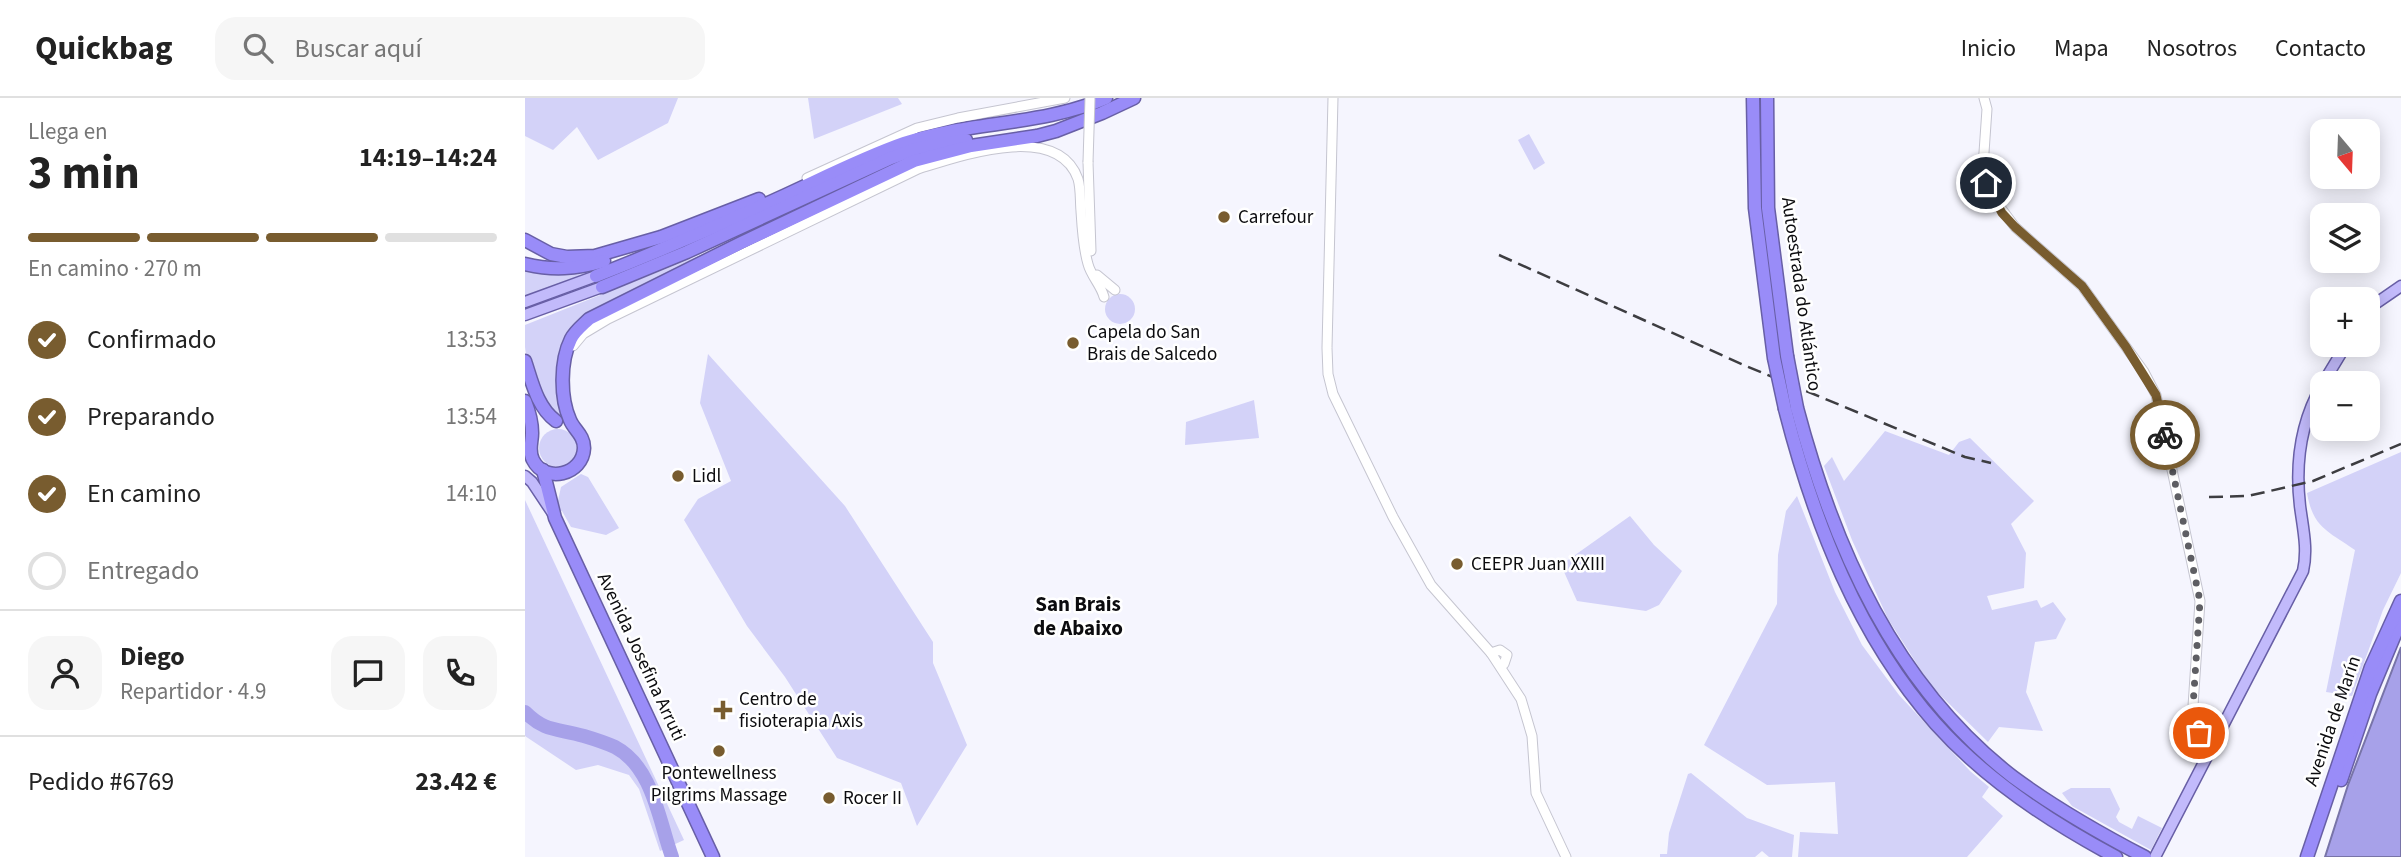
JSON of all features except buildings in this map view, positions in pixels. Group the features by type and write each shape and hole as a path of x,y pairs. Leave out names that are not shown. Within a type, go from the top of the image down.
{"highway":[{"path":"599,281 888,149 931,135 1062,113 1106,98"},
{"path":"551,500 563,474 576,466 583,454 582,438 568,415 565,360 575,333 589,320 606,309 914,161 944,152 1037,136 1134,98"},
{"path":"1747,98 1752,123"},
{"name":"Autoestrada do Atlántico","path":"1753,98 1755,208 1780,357 1799,439 1835,559 1856,603 1898,676 1937,724 2001,785 2044,816 2116,857"},
{"name":"Autoestrada do Atlántico","path":"1767,98 1768,208 1780,357"},
{"path":"599,281 687,252 879,163 918,148 1041,130 1083,120"},
{"path":"525,264 550,269 569,269 604,261 807,178 828,176"},
{"path":"525,240 551,254 574,258 595,256 649,241"},
{"path":"525,361 544,410 556,421 573,426"},
{"path":"525,401 533,436 530,450 534,465 549,473 563,474"},
{"path":"533,436 542,425 556,421"},
{"name":"Avenida Josefina Arruti","path":"534,465 551,500 553,514 713,857"},
{"name":"Autoestrada do Atlántico","path":"1814,489 1886,632 1909,670 1947,715 2012,776 2088,827 2145,857"},
{"name":"Avenida de Marín","path":"2307,857 2371,667 2401,601"},
{"name":"Avenida de Marín","path":"2315,857 2370,695 2401,621"}],"main road":[{"path":"525,302 599,281"},
{"path":"525,315 599,281"},
{"path":"2380,301 2401,286"},
{"path":"2155,857 2303,571 2305,543 2297,478 2301,442 2310,411"},
{"path":"525,476 553,514"}],"street":[{"path":"807,178 917,128 1065,98"},
{"path":"1090,98 1091,248 1096,273 1115,290"},
{"path":"1333,98 1327,348 1329,384 1378,490 1431,585 1491,653 1500,650 1507,655 1504,664 1500,665 1526,712 1533,745 1536,793 1566,857"},
{"path":"1984,98 1987,109 1983,167 1991,195 2015,227 2082,286 2144,372 2156,395 2200,601 2193,706 2195,723 2199,733 2215,741"},
{"path":"565,360 578,339 591,328 868,192 942,162 1025,146 1049,149 1062,156 1077,179 1087,261 1104,297"}],"shaded area":[{"path":"525,98 678,98 668,123 598,160 577,127 553,150 525,136"},
{"path":"808,98 898,98 902,104 814,139"},
{"path":"1529,134 1545,163 1534,170 1518,140"},
{"path":"710,253 591,313 558,372 560,414 548,404 529,364 525,347 525,325"},
{"path":"525,270 557,275 595,270 525,297"},
{"path":"1120,294 1130,299 1135,309 1130,319 1120,324 1110,319 1105,309 1110,299"},
{"path":"708,354 845,506 933,642 933,663 967,745 917,826 901,783 837,758 785,677 747,626 684,520 698,499 731,481 700,403"},
{"path":"1254,400 1259,438 1185,445 1186,422"},
{"path":"558,429 572,434 577,448 572,462 558,467 544,462 539,448 544,434"},
{"path":"1885,431 1949,455 1959,442 1970,438 2034,501 2011,524 2026,553 2024,588 1987,596 1992,610 2037,600 2041,608 2053,602 2066,619 2056,639 2035,642 2026,692 2043,731 1999,727 1988,742 1931,686 1888,619 1852,540 1824,466 1832,457 1844,481"},
{"path":"2401,452 2401,573 2383,610 2352,696 2326,692 2355,550 2323,528 2313,514 2307,493"},
{"path":"581,474 588,477 619,528 606,535 571,527 562,511 559,512 557,505 561,487"},
{"path":"1797,496 1835,592 1862,645 1899,695 1970,771 1989,787 1982,797 2003,816 1967,857 1798,857 1800,832 1838,834 1835,782 1767,785 1704,745 1777,604 1778,555 1786,511"},
{"path":"525,500 684,840 660,851 639,789 629,775 598,765 576,770 525,736"},
{"path":"1630,516 1654,545 1682,571 1659,605 1646,611 1577,601 1561,565"},
{"path":"2401,647 2401,857 2325,857 2348,785"},
{"path":"1691,773 1747,818 1794,835 1792,857 1769,857 1762,851 1755,857 1660,857 1660,854 1667,854 1669,833 1688,774"},
{"path":"2071,788 2110,788 2120,809 2116,817 2119,822 2132,829 2138,816 2162,828 2151,850 2072,806 2062,793"}],"waterway":[{"path":"525,712 546,727 604,743 628,756 638,768 653,796 672,857"}],"railway":[{"path":"1499,255 1746,366 1965,457 1991,463"},
{"path":"2209,497 2248,496 2313,481 2401,444"}],"way so far":[{"path":"2165,435 2200,601 2193,706 2199,733"}],"place":[{"name":"Carrefour","path":"1224,217"},
{"name":"Capela do San Brais de Salcedo","path":"1073,343"},
{"name":"Lidl","path":"678,476"},
{"name":"CEEPR Juan XXIII","path":"1457,564"},
{"name":"Centro de fisioterapia Axis","path":"723,710"},
{"name":"Pontewellness Pilgrims Massage","path":"719,751"},
{"name":"Rocer II","path":"829,798"}],"district":[{"name":"San Brais de Abaixo","path":"1078,616"}],"route":[{"path":"1986,183 2002,213 2015,227 2082,286 2144,372 2156,395 2165,435"}]}
